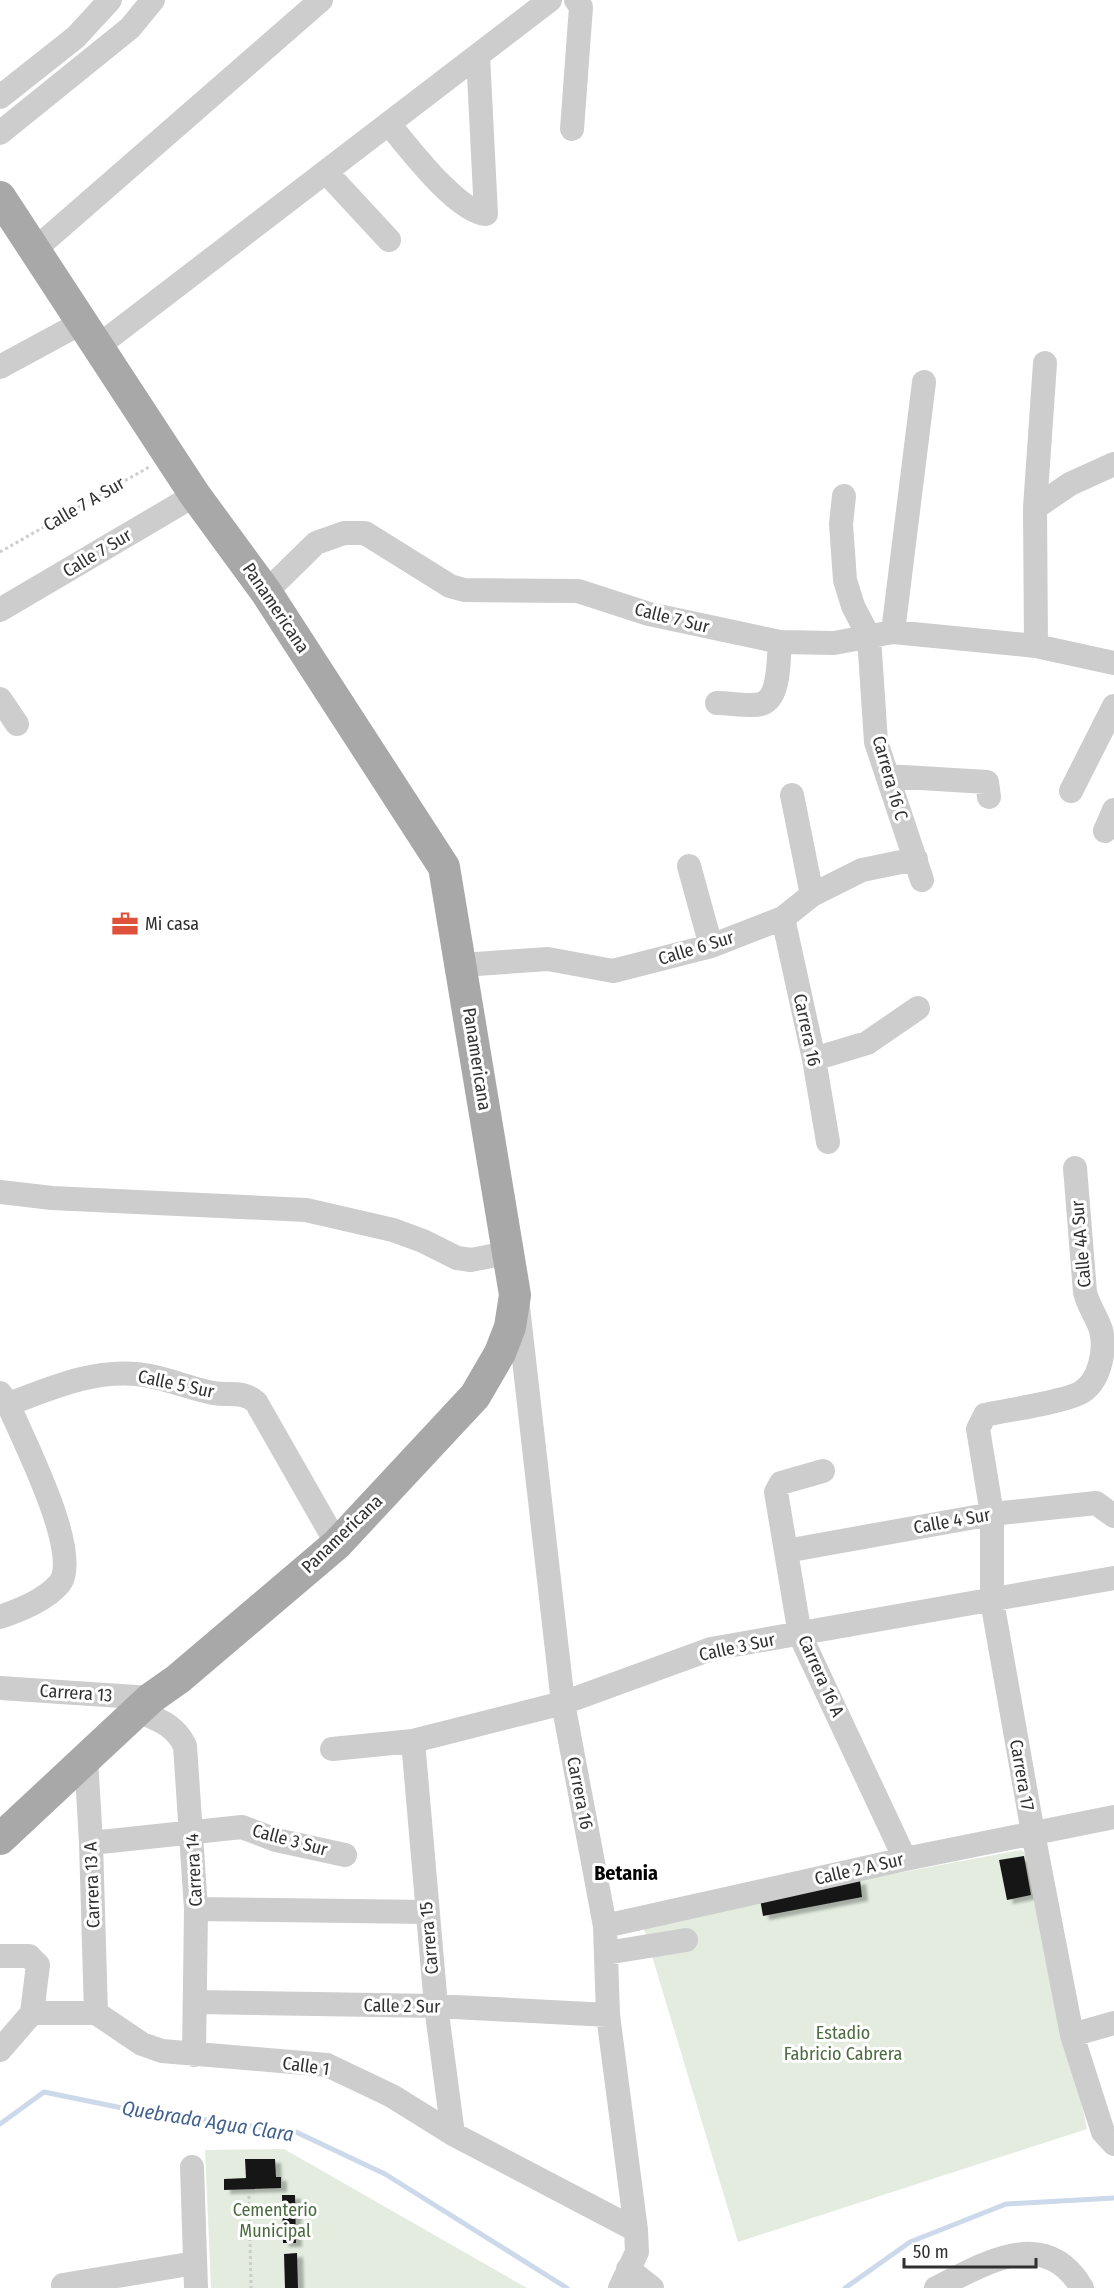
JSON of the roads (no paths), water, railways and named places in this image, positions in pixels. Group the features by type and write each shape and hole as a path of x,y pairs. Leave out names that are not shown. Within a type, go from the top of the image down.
{"main road":[{"name":"Panamericana","path":"0,197 33,251 195,495 266,592 444,867 515,1295 510,1327 500,1353 475,1396 337,1544 178,1679 145,1704 0,1839"}],"street":[{"path":"0,97 76,37 110,0"},
{"path":"0,133 130,28 153,0"},
{"path":"33,251 321,0"},
{"path":"0,367 89,335 326,172 550,0"},
{"path":"572,129 581,7 576,0"},
{"path":"389,124 442,186 476,213 486,214 478,56"},
{"path":"326,172 388,240"},
{"path":"1036,646 1035,508 1045,363"},
{"path":"893,632 924,382"},
{"path":"1035,508 1070,484 1114,464"},
{"name":"Calle 7 Sur","path":"0,610 195,495"},
{"path":"844,496 841,524 845,580 853,606 869,637"},
{"name":"Calle 7 Sur","path":"266,592 316,543 344,532 365,533 450,586 464,590 578,591 649,614 780,642 834,642 893,632 1036,646 1114,663"},
{"name":"Carrera 16 C","path":"869,637 876,742 919,870"},
{"path":"717,703 762,704 769,699 774,691 780,642"},
{"path":"0,699 17,724"},
{"path":"1071,791 1114,706"},
{"path":"887,776 988,789"},
{"path":"792,795 812,895"},
{"path":"689,866 711,946"},
{"name":"Calle 6 Sur","path":"462,965 548,959 613,971 711,946 783,918 812,895 862,870 919,870"},
{"name":"Carrera 16","path":"783,918 814,1059 828,1142"},
{"path":"814,1059 867,1043 918,1008"},
{"name":"Calle 4A Sur","path":"985,1415 1079,1394 1095,1378 1101,1360 1101,1330 1088,1306 1085,1292 1075,1167"},
{"path":"0,1192 52,1198 306,1210 393,1230 423,1241 457,1258 471,1260 507,1252"},
{"name":"Carrera 16","path":"515,1295 521,1316 522,1347 563,1703 605,1926 608,2014 636,2230 637,2252 624,2279"},
{"name":"Calle 5 Sur","path":"4,1399 86,1376 137,1374 215,1393 249,1396 256,1402 337,1544"},
{"path":"0,1617 28,1606 60,1582 66,1563 64,1542 50,1503 4,1399"},
{"name":"Carrera 17","path":"985,1415 978,1428 992,1514 992,1601 1072,2036 1108,2138"},
{"name":"Carrera 16 A","path":"823,1471 781,1484 776,1492 800,1635 905,1859"},
{"name":"Calle 4 Sur","path":"786,1551 992,1514 1096,1503 1114,1516"},
{"name":"Calle 3 Sur","path":"332,1749 413,1741 563,1703 711,1649 1114,1578"},
{"name":"Carrera 13","path":"0,1688 145,1704"},
{"name":"Carrera 14","path":"145,1704 172,1726 179,1734 184,1746 196,1909 194,2055"},
{"name":"Carrera 15","path":"413,1741 436,2006 453,2134"},
{"name":"Carrera 13 A","path":"86,1758 92,1843 96,2013"},
{"name":"Calle 2 A Sur","path":"605,1926 905,1859 1114,1817"},
{"name":"Calle 3 Sur","path":"92,1843 242,1827 276,1840 345,1856"},
{"path":"196,1909 427,1912"},
{"path":"606,1953 686,1940"},
{"path":"0,1956 29,1956 38,1965 32,2013 0,2050"},
{"name":"Calle 2 Sur","path":"195,2002 436,2006 608,2014"},
{"path":"32,2013 96,2013"},
{"name":"Calle 1","path":"96,2013 142,2044 162,2051 327,2065 392,2096 453,2134 636,2230"},
{"path":"1072,2036 1114,2023"},
{"path":"192,2167 196,2288"},
{"path":"936,2288 995,2258 1040,2253 1072,2273 1082,2288"},
{"path":"63,2285 195,2263"},
{"path":"624,2279 652,2288"}],"waterway":[{"name":"Quebrada Agua Clara","path":"0,2124 44,2092 132,2110 296,2132 385,2174 567,2288"},
{"name":"Quebrada Agua Clara","path":"845,2288 910,2242 1006,2204 1114,2198"}],"place":[{"name":"Mi casa","path":"125,924"}],"district":[{"name":"Betania","path":"626,1873"}],"park label":[{"name":"Estadio Fabricio Cabrera","path":"843,2043"},
{"name":"Cementerio Municipal","path":"275,2220"}]}
